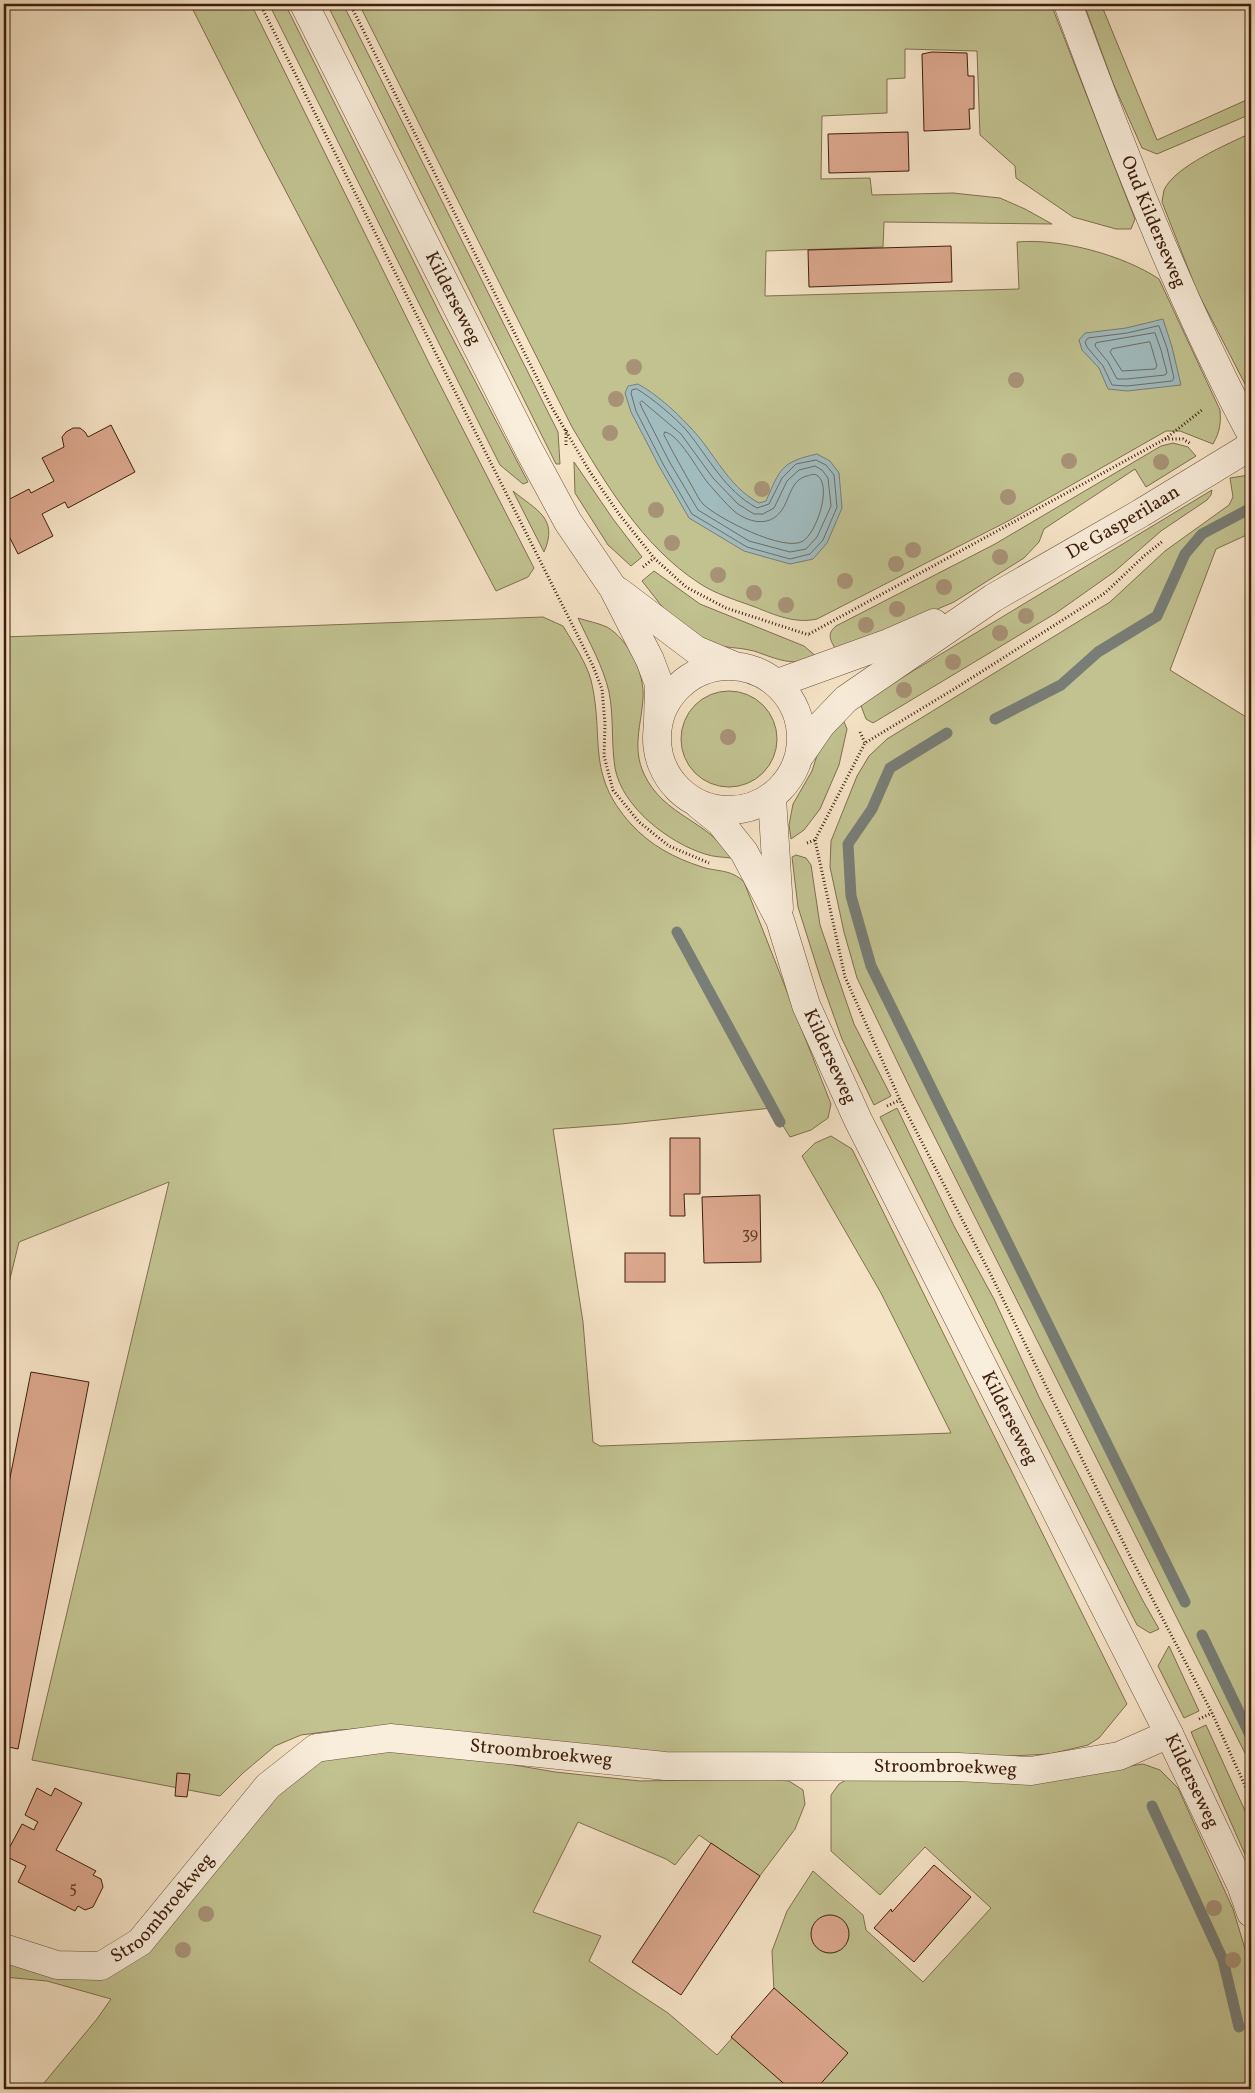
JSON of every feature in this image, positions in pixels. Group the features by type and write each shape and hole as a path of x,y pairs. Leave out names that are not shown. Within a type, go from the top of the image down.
{"street":[{"name":"Kilderseweg","path":"304,4 529,450 568,522 613,588 650,660 659,684 658,722"},
{"name":"Oud Kilderseweg","path":"1068,4 1135,181 1228,390 1251,434"},
{"name":"De Gasperilaan","path":"800,754 821,725 846,699 993,598 1251,446"},
{"name":"Kilderseweg","path":"613,588 696,650 732,665"},
{"name":"De Gasperilaan","path":"778,683 886,644 993,598"},
{"path":"698,805 723,811 748,809 772,798 790,778 800,754 802,728 793,702 778,683 756,670 732,665 707,668 685,680 668,698 658,722 657,746 664,770 678,790 720,822 744,852 764,861"},
{"name":"Kilderseweg","path":"772,798 764,861 806,1005 858,1120 1168,1734 1240,1885 1251,1913"},
{"name":"Stroombroekweg","path":"4,1948 57,1964 101,1966 140,1942 268,1786 316,1748 390,1738 665,1766 958,1767 1031,1771 1119,1756 1168,1734"}],"path":[{"path":"260,4 593,666 602,689 605,724 604,756 613,790 639,822 670,846 703,862 734,869 764,861 815,840"},
{"path":"350,4 551,406 590,472 619,514 654,558 686,587 726,608 808,634 1165,439 1183,439 1198,448 1213,470"},
{"path":"1167,538 1144,556 1106,593 865,743 815,840 844,977 896,1091 991,1275 1130,1556 1212,1713 1251,1799"}],"green space":[{"path":"190,4 251,4 430,365 534,568 528,577 496,591 261,144"},
{"path":"269,4 285,4 442,318 528,482 523,484 500,465"},
{"path":"327,4 343,4 558,432 560,464 556,464"},
{"path":"359,4 1051,4 1135,219 1131,229 1116,229 1073,217 1016,178 1015,166 980,135 977,51 905,49 905,78 887,79 887,113 822,116 821,179 870,178 872,195 953,193 1000,198 1052,224 884,222 883,247 766,251 765,296 1019,289 1017,242 1052,243 1091,250 1110,256 1144,270 1159,279 1220,410 1220,427 1213,444 1180,431 1166,431 1010,520 817,619 793,620 785,618 712,590 679,568 660,551 612,492 585,449 572,427"},
{"path":"1084,4 1101,4 1157,140 1251,98 1251,114 1157,154 1142,148 1113,83"},
{"path":"1251,133 1251,391 1245,384 1197,291 1162,202 1164,190 1170,181 1190,164"},
{"path":"1173,443 1188,447 1196,456 1146,487 1135,469 1044,529 1039,542 1024,558 954,602 837,652 830,636 836,626 995,544 1161,446"},
{"path":"574,462 642,557 631,566 608,545 575,493"},
{"path":"1251,476 1251,533 1216,549 1170,670 1251,720 1251,1765 912,1092 857,978 844,932 830,867 831,841 857,776 869,756 887,739 1110,602 1165,551 1229,505 1233,497 1230,478"},
{"path":"1212,490 1207,500 1161,531 1114,572 1056,613 873,723 866,719 860,703"},
{"path":"513,491 537,510 547,523 549,531 544,552"},
{"path":"654,571 700,604 804,646 818,658 800,662 785,661 754,651 709,644 699,640 680,627 642,581"},
{"path":"543,617 563,626 589,673 595,701 602,772 607,788 617,806 638,832 663,850 702,867 729,873 744,882 831,1104 828,1118 811,1130 790,1137 772,1108 621,1124 553,1129 583,1322 593,1442 600,1446 951,1433 881,1293 802,1156 815,1143 831,1136 852,1149 1127,1704 1099,1738 1088,1745 1050,1754 950,1759 698,1760 393,1727 339,1730 301,1735 275,1746 243,1773 220,1796 32,1760 169,1182 19,1242 4,1303 4,637"},
{"path":"578,618 607,627 622,640 634,658 643,689 638,755 644,774 663,800 711,835 722,845 731,858 708,855 691,849 677,841 649,821 627,796 619,782 615,768 609,692 599,663"},
{"path":"729,691 747,695 763,705 773,721 777,739 773,757 763,773 747,783 729,787 711,783 695,773 685,757 681,739 685,721 695,705 711,695"},
{"path":"842,717 847,729 839,765 820,809 804,830 791,839 789,825 793,804 812,771 821,743"},
{"path":"796,855 806,858 811,865 820,925 854,1024 891,1096 874,1105 842,1039 798,907 792,857"},
{"path":"897,1108 954,1226 994,1299 1039,1397 1159,1629 1150,1633 1137,1625 880,1117"},
{"path":"1169,1646 1199,1711 1184,1718 1158,1666"},
{"path":"1206,1725 1251,1824 1251,1868 1191,1732"},
{"path":"392,1744 555,1772 640,1781 763,1779 789,1781 803,1790 805,1804 795,1829 759,1877 699,1835 675,1865 666,1859 578,1822 533,1912 601,1936 589,1961 668,2013 717,2055 774,1991 772,1951 787,1911 813,1871 863,1915 866,1930 923,1982 991,1908 925,1847 880,1895 831,1851 831,1795 839,1784 855,1775 1130,1766 1143,1764 1160,1770 1178,1788 1233,1909 1249,1962 1251,1971 1251,2089 39,2089 97,2019 111,1999 47,1981 4,1977 4,1962 124,1954 231,1836 322,1754"}],"water":[{"path":"1163,319 1181,385 1127,391 1108,389 1099,368 1082,350 1079,340 1085,333 1126,328"},
{"path":"638,384 658,397 677,414 698,436 738,487 759,503 766,501 779,474 789,464 817,454 830,461 839,473 842,508 827,543 813,559 790,564 744,551 689,518 631,412 625,393 628,386"}],"building":[{"path":"932,52 967,53 968,76 974,76 974,109 969,109 970,129 924,131 922,54"},
{"path":"908,132 909,171 829,173 828,134"},
{"path":"951,246 952,282 809,287 808,250"},
{"path":"111,425 135,472 68,508 65,502 42,514 53,536 18,554 4,526 4,502 29,489 31,493 54,481 42,458 64,447 62,437 66,432 73,428 80,428 88,437"},
{"path":"670,1138 700,1138 700,1194 684,1194 685,1216 670,1216"},
{"path":"760,1195 761,1262 704,1263 702,1197"},
{"path":"625,1253 665,1253 665,1282 625,1282"},
{"path":"31,1372 89,1382 18,1749 4,1746 4,1508"},
{"path":"177,1773 190,1774 187,1797 175,1796"},
{"path":"37,1788 51,1796 55,1788 82,1803 56,1850 96,1871 93,1875 101,1879 103,1887 93,1907 85,1910 78,1906 75,1911 18,1882 26,1866 5,1856 22,1824 34,1830 38,1822 25,1815"},
{"path":"711,1843 760,1876 681,1995 632,1962"},
{"path":"934,1865 971,1897 914,1962 874,1928 891,1909 892,1912"},
{"path":"830,1915 843,1921 849,1934 843,1947 830,1953 817,1947 811,1934 817,1921"},
{"path":"774,1988 848,2053 816,2089 790,2089 731,2037"}],"waterway":[{"path":"995,719 1061,685 1098,652 1157,616 1185,554 1202,534 1251,508"},
{"path":"947,733 890,768 872,809 848,844 851,896 871,966 1185,1602"},
{"path":"677,932 780,1122"},
{"path":"1202,1635 1251,1737"},
{"path":"1152,1806 1223,1960 1239,2027"}]}
